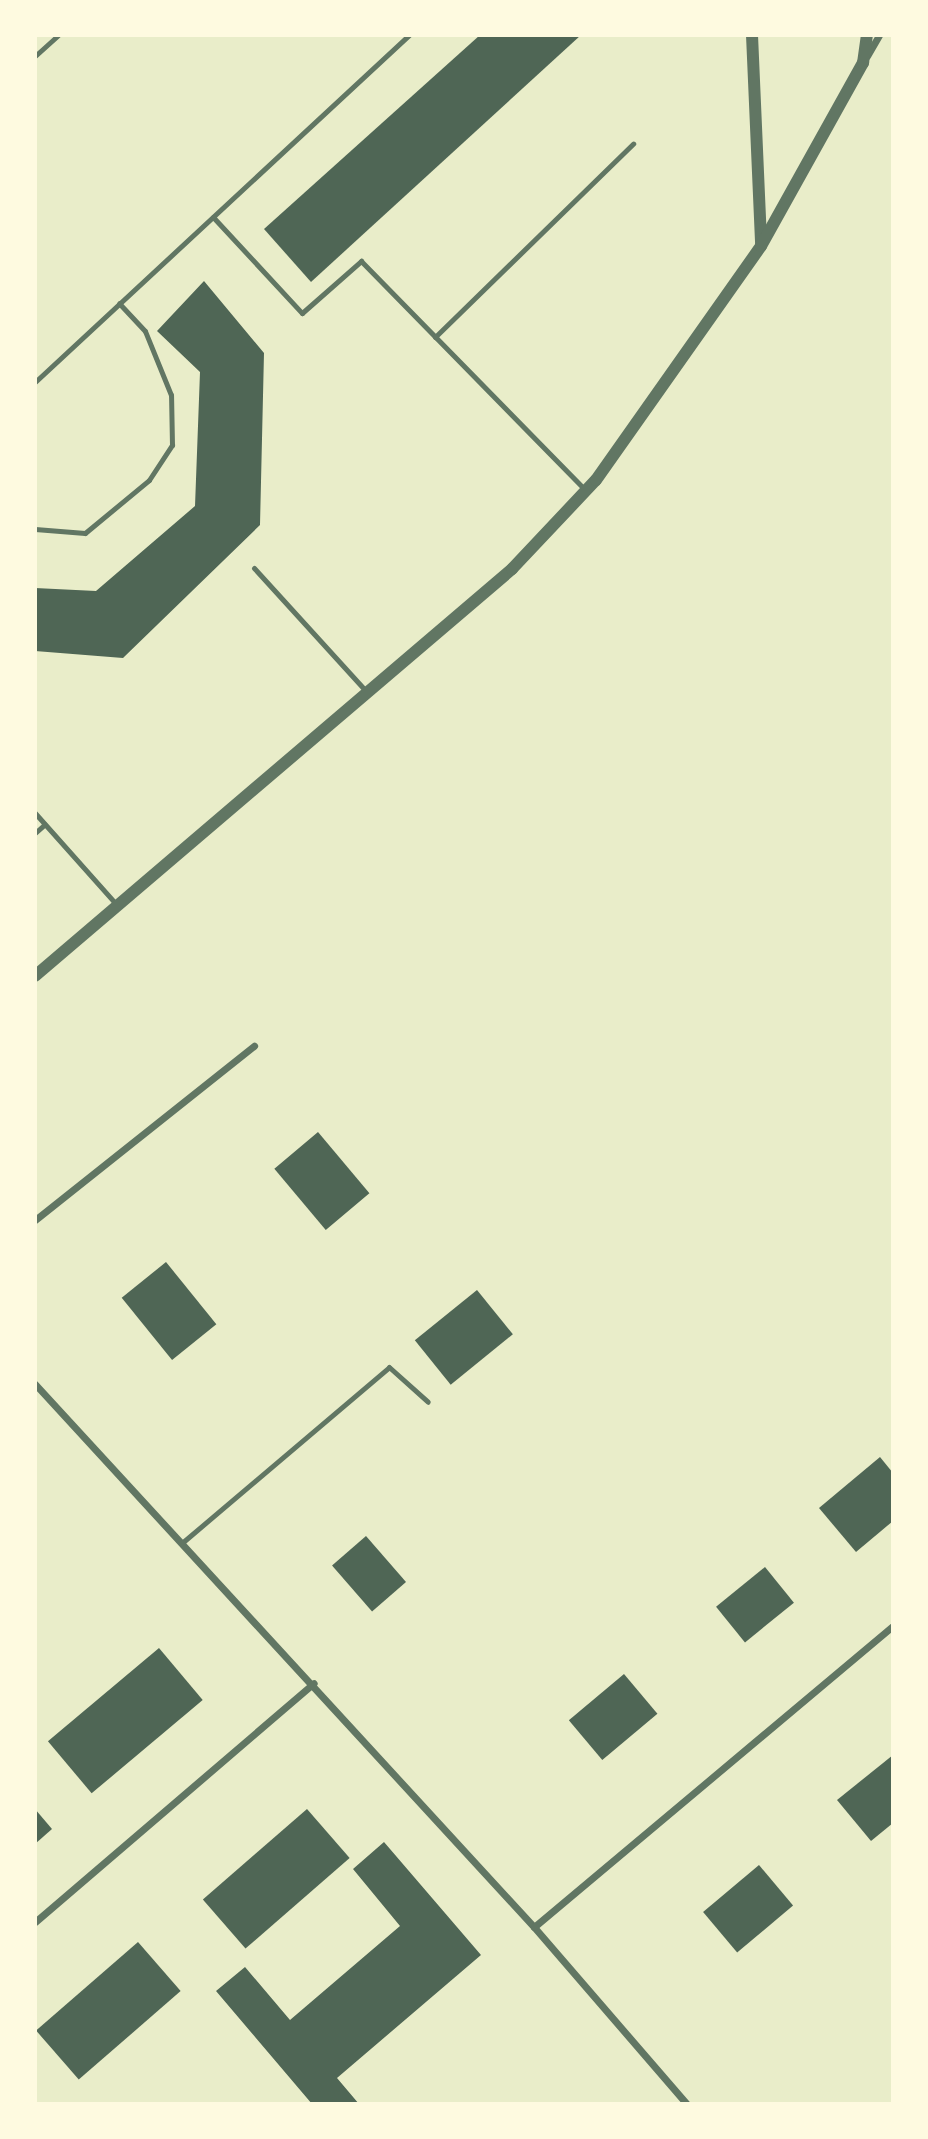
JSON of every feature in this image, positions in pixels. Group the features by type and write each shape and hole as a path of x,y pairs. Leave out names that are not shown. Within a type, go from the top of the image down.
{"street":[{"path":"752,35 761,246"},
{"path":"863,63 867,35"},
{"path":"35,976 512,569 586,491 761,246 879,35"},
{"path":"35,1220 254,1046"},
{"path":"35,1384 314,1683 534,1927 687,2104"},
{"path":"534,1927 893,1626"},
{"path":"35,1922 314,1683"}],"lane":[{"path":"35,56 58,35"},
{"path":"35,382 409,35"},
{"path":"435,337 633,144"},
{"path":"213,217 302,313 361,261 586,491"},
{"path":"35,529 85,533 149,480 172,445 171,394 145,331 119,303"},
{"path":"254,568 367,692"},
{"path":"35,813 118,906"},
{"path":"35,833 45,824"},
{"path":"183,1542 389,1367 428,1402"}],"building":[{"path":"480,35 581,35 311,282 264,229"},
{"path":"204,281 264,353 260,525 123,658 35,651 35,588 96,591 195,506 200,372 157,331"},
{"path":"318,1132 369,1193 326,1230 274,1169"},
{"path":"166,1262 216,1324 172,1360 122,1298"},
{"path":"477,1290 513,1334 451,1385 415,1340"},
{"path":"880,1457 893,1473 893,1521 856,1552 819,1508"},
{"path":"366,1536 406,1582 372,1612 332,1566"},
{"path":"765,1567 794,1603 745,1642 716,1607"},
{"path":"159,1648 203,1700 92,1793 48,1741"},
{"path":"624,1674 657,1714 602,1760 569,1720"},
{"path":"893,1755 893,1823 871,1841 837,1800"},
{"path":"35,1809 52,1829 35,1844"},
{"path":"307,1809 350,1858 245,1949 203,1900"},
{"path":"384,1842 481,1955 337,2078 359,2104 312,2104 216,1991 245,1967 290,2020 400,1926 353,1869"},
{"path":"759,1865 793,1906 737,1953 703,1912"},
{"path":"138,1942 181,1991 79,2080 36,2031"}]}
